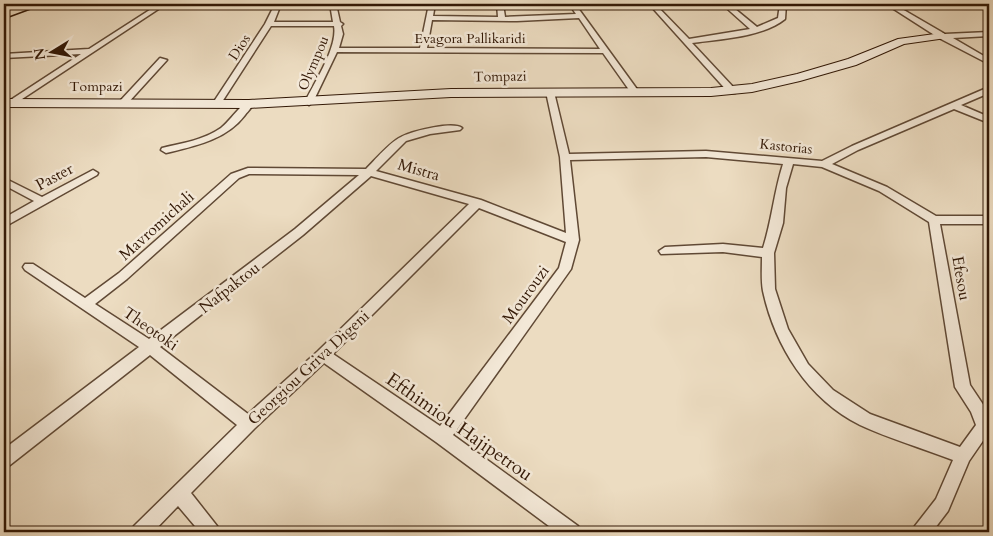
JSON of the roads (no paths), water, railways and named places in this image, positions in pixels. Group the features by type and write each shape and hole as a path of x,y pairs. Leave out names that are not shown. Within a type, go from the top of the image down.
{"main road":[{"path":"4,14 36,4"}],"street":[{"path":"7,103 163,4"},
{"name":"Dios","path":"217,103 269,24 278,4"},
{"name":"Olympou","path":"310,102 334,50 339,34 339,24 333,4"},
{"path":"423,50 432,4"},
{"path":"500,4 502,19"},
{"path":"572,4 635,92"},
{"path":"652,4 732,91"},
{"path":"725,4 756,30"},
{"path":"686,42 756,30 781,18 783,4"},
{"path":"892,5 948,4"},
{"path":"892,5 989,62"},
{"path":"430,18 502,19 579,16"},
{"path":"269,24 339,24"},
{"name":"Tompazi","path":"7,103 249,104 451,93 732,91 852,62 902,41 942,36 989,34"},
{"name":"Evagora Pallikaridi","path":"334,50 606,51"},
{"path":"4,56 91,51"},
{"path":"123,103 163,60"},
{"name":"Kastorias","path":"565,157 743,155 789,162 824,164 855,148 989,90"},
{"name":"Mourouzi","path":"442,437 564,269 573,240 565,157 550,92"},
{"path":"166,150 204,141 221,133 238,120 249,104"},
{"path":"955,106 989,120"},
{"name":"Nafpaktou","path":"4,459 151,348 299,232 350,190 403,139 428,131 456,128"},
{"path":"789,162 781,188 777,223 768,253 769,288 781,330 803,368 828,395 865,419 963,456"},
{"path":"824,164 883,189 934,220 989,220"},
{"name":"Mistra","path":"248,171 368,172 477,203 573,240"},
{"name":"Mavromichali","path":"86,304 123,276 235,176 248,171"},
{"name":"Paster","path":"4,223 93,173"},
{"path":"4,181 42,201"},
{"name":"Georgiou Griva Digeni","path":"140,532 248,424 323,355 477,203"},
{"name":"Efesou","path":"921,532 942,506 963,456 987,428 978,409 963,387 934,220"},
{"path":"666,251 723,248 768,253"},
{"name":"Theotoki","path":"29,267 151,348 248,424"},
{"name":"Efthimiou Hajipetrou","path":"323,355 442,437 572,532"},
{"path":"180,494 211,532"}]}
